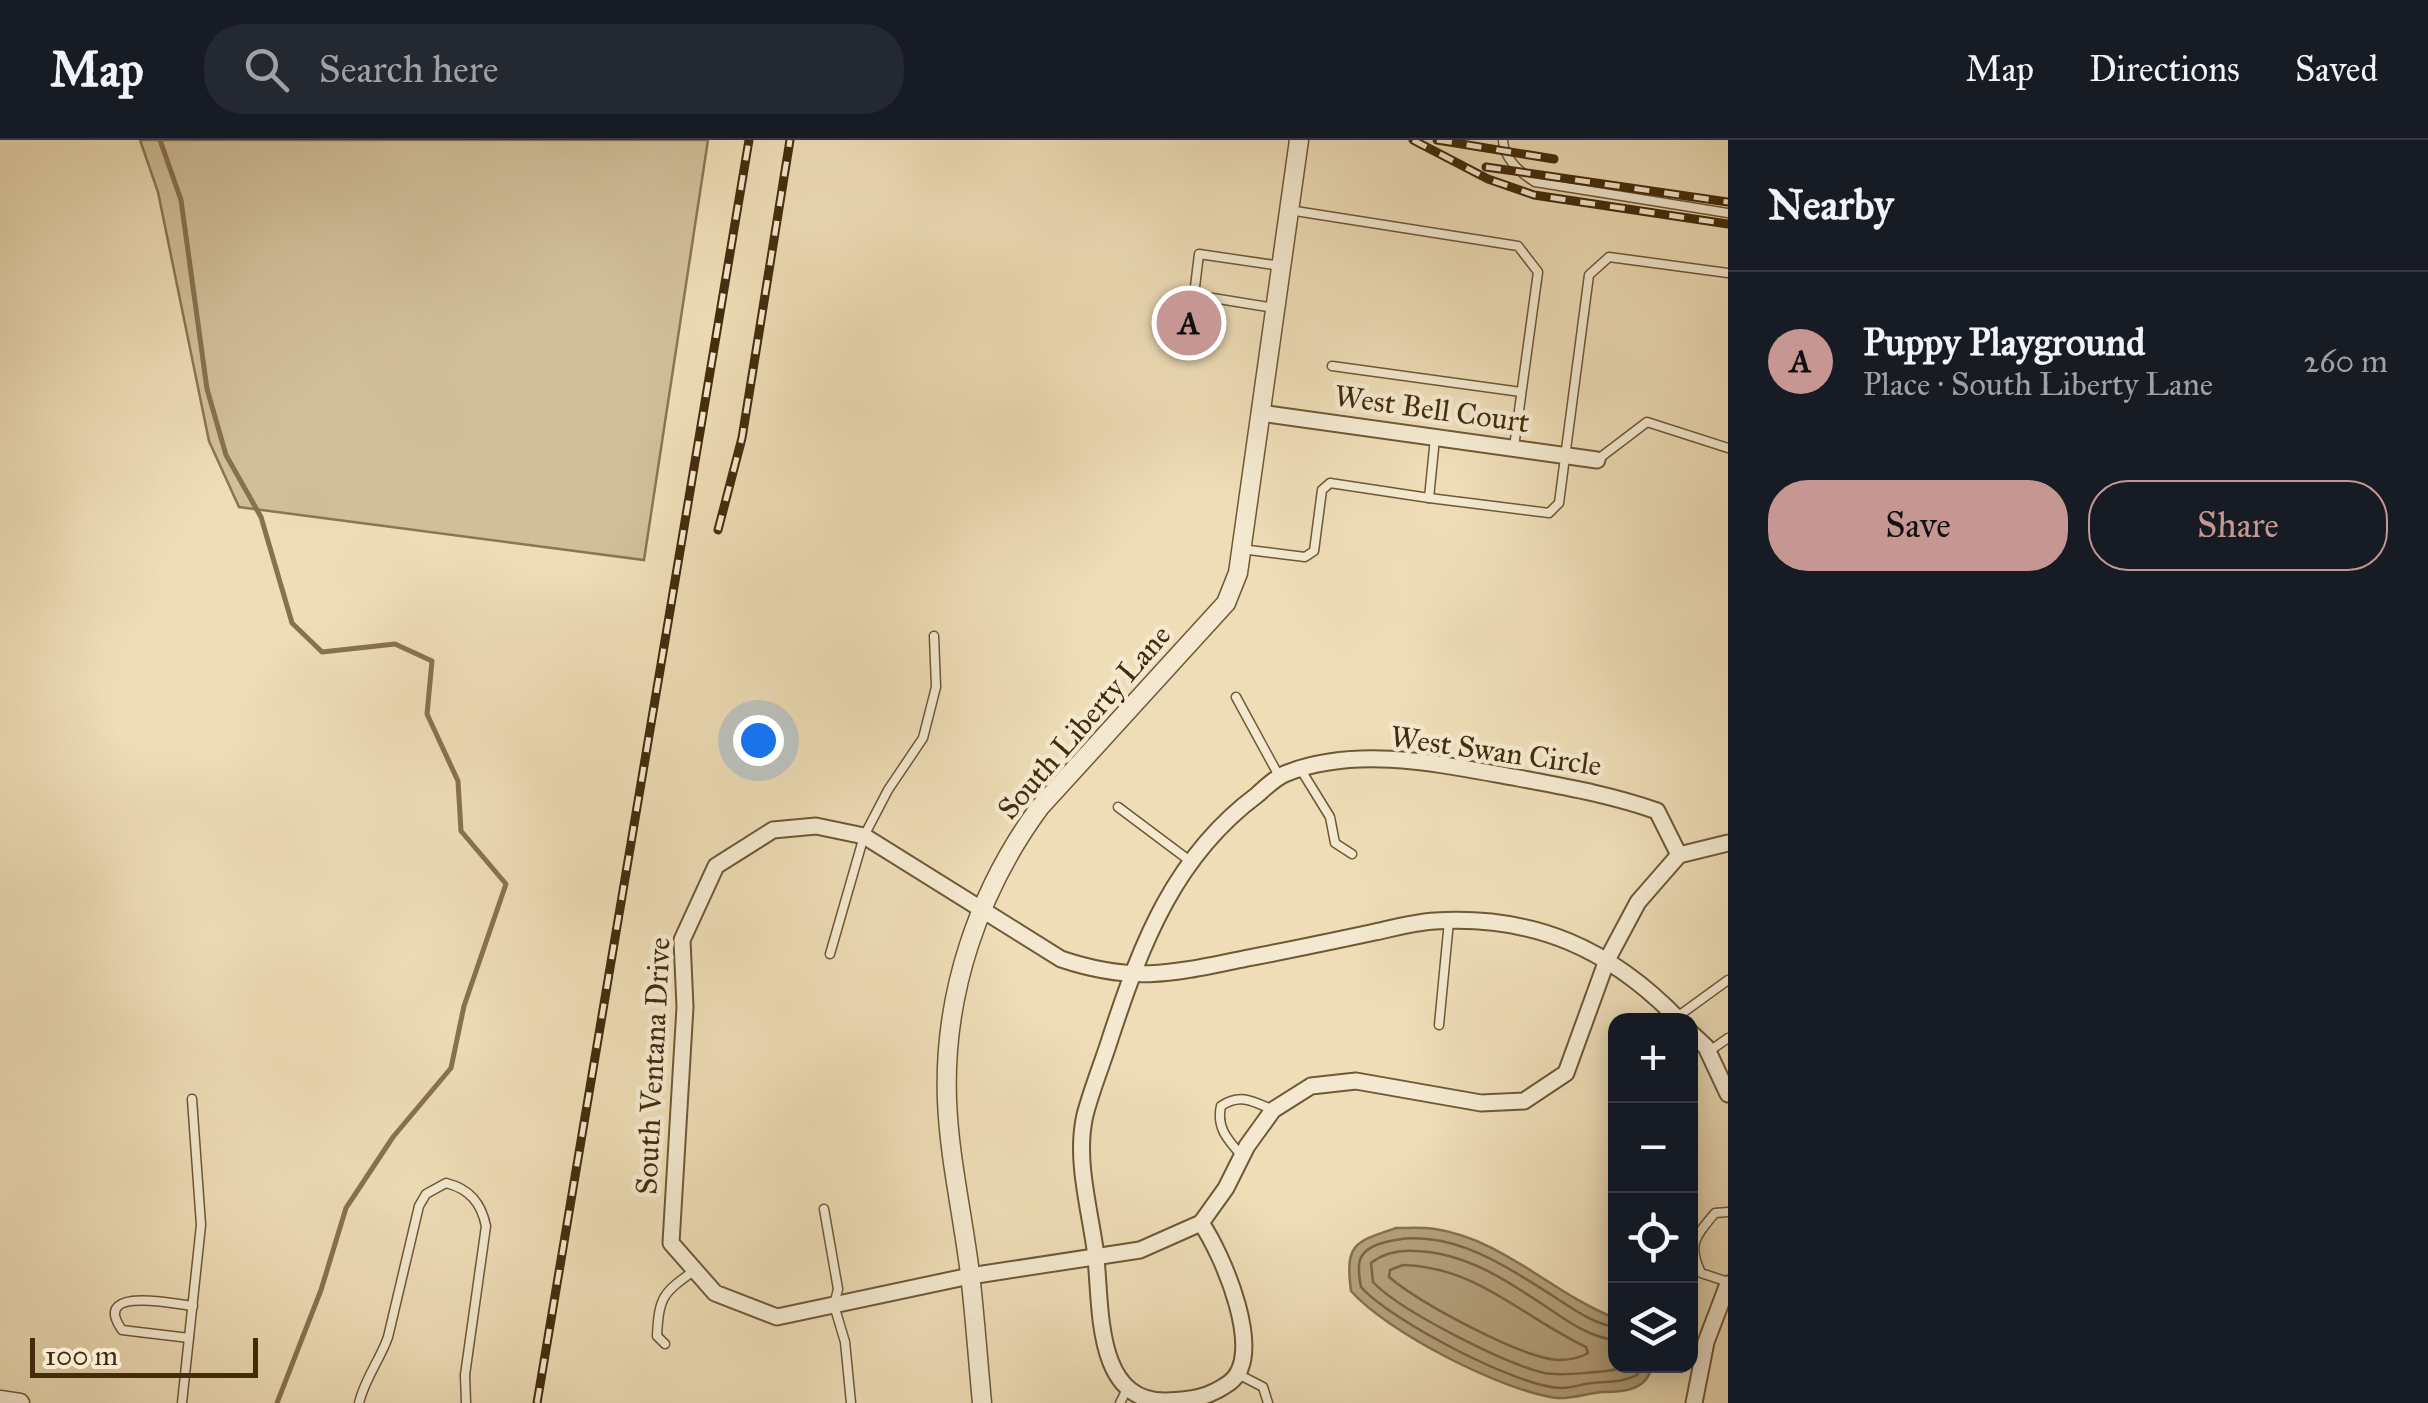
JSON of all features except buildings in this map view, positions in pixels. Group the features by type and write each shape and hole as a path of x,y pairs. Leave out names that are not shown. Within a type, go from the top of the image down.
{"street":[{"name":"South Liberty Lane","path":"982,1403 970,1276 946,1102 956,988 982,909 1006,857 1040,807 1226,603 1238,573 1299,140"},
{"name":"West Bell Court","path":"1260,413 1597,460"},
{"name":"West Swan Circle","path":"1096,1257 1082,1152 1085,1116 1147,932 1192,862 1234,811 1280,777 1338,760 1408,760 1612,796 1658,812 1678,855"},
{"name":"South Ventana Drive","path":"1096,1257 970,1276 777,1317 715,1293 671,1243 685,1007 682,940 716,866 772,830 816,826 864,836 1061,959 1097,971 1131,975 1164,976 1432,921 1479,920 1555,934 1607,960 1672,1013"},
{"path":"1201,1223 1213,1240 1232,1286 1246,1348 1234,1380 1199,1400 1123,1397 1100,1320 1096,1257 1140,1250 1201,1223 1273,1110 1311,1086 1356,1080 1481,1104 1524,1101 1566,1073 1607,960 1638,902 1678,855 1728,843"},
{"path":"1698,1041 1708,1052 1728,1094"},
{"path":"1694,1403 1706,1342 1728,1283"},
{"path":"0,1400 20,1403"}],"lane":[{"path":"1503,140 1504,152 1522,174 1535,182 1728,213"},
{"path":"1289,210 1518,246 1538,272 1514,448"},
{"path":"1275,308 1194,296 1198,254 1280,266"},
{"path":"1241,548 1305,557 1314,551 1322,490 1330,484 1549,513 1558,502 1566,456 1589,275 1609,257 1728,274"},
{"path":"1332,366 1522,392"},
{"path":"1597,460 1647,422 1728,448"},
{"path":"1429,498 1435,438"},
{"path":"830,954 864,836 888,790 923,738 936,687 934,636"},
{"path":"1236,697 1280,777"},
{"path":"1300,770 1330,817 1334,843 1352,854"},
{"path":"1118,806 1192,862"},
{"path":"1439,1025 1449,921"},
{"path":"1686,1013 1728,980"},
{"path":"1708,1052 1728,1038"},
{"path":"1242,1156 1218,1120 1220,1106 1232,1098 1247,1099 1273,1110"},
{"path":"182,1403 202,1225 192,1100"},
{"path":"359,1403 364,1383 388,1336 420,1206 426,1194 446,1183 474,1198 482,1207 486,1226 465,1375 466,1403"},
{"path":"824,1209 838,1289 834,1305 845,1342 851,1403"},
{"path":"1728,1212 1715,1213 1695,1237 1693,1256 1701,1272 1728,1283"},
{"path":"664,1344 657,1336 658,1304 666,1290 695,1270"},
{"path":"189,1338 122,1330 116,1313 121,1303 131,1298 193,1306"},
{"path":"1236,1373 1263,1387 1268,1403"}],"shaded area":[{"path":"140,140 708,140 644,560 239,507 209,441 158,192"}],"water":[{"path":"1396,1228 1421,1228 1483,1244 1608,1315 1608,1373 1649,1374 1640,1385 1627,1390 1557,1398 1477,1372 1417,1341 1351,1291 1352,1254 1370,1237"}],"waterway":[{"path":"160,140 181,200 207,389 226,455 261,517 292,623 322,652 395,644 432,661 427,714 458,781 461,831 506,884 464,1006 451,1068 393,1137 346,1208 321,1290 277,1403"}],"railway":[{"path":"537,1403 749,140"},
{"path":"718,530 742,438 790,140"},
{"path":"1413,140 1488,179 1534,195 1728,224"},
{"path":"1437,140 1554,159"},
{"path":"1486,167 1728,202"}],"place":[{"name":"Puppy Playground","path":"1189,323"}]}
